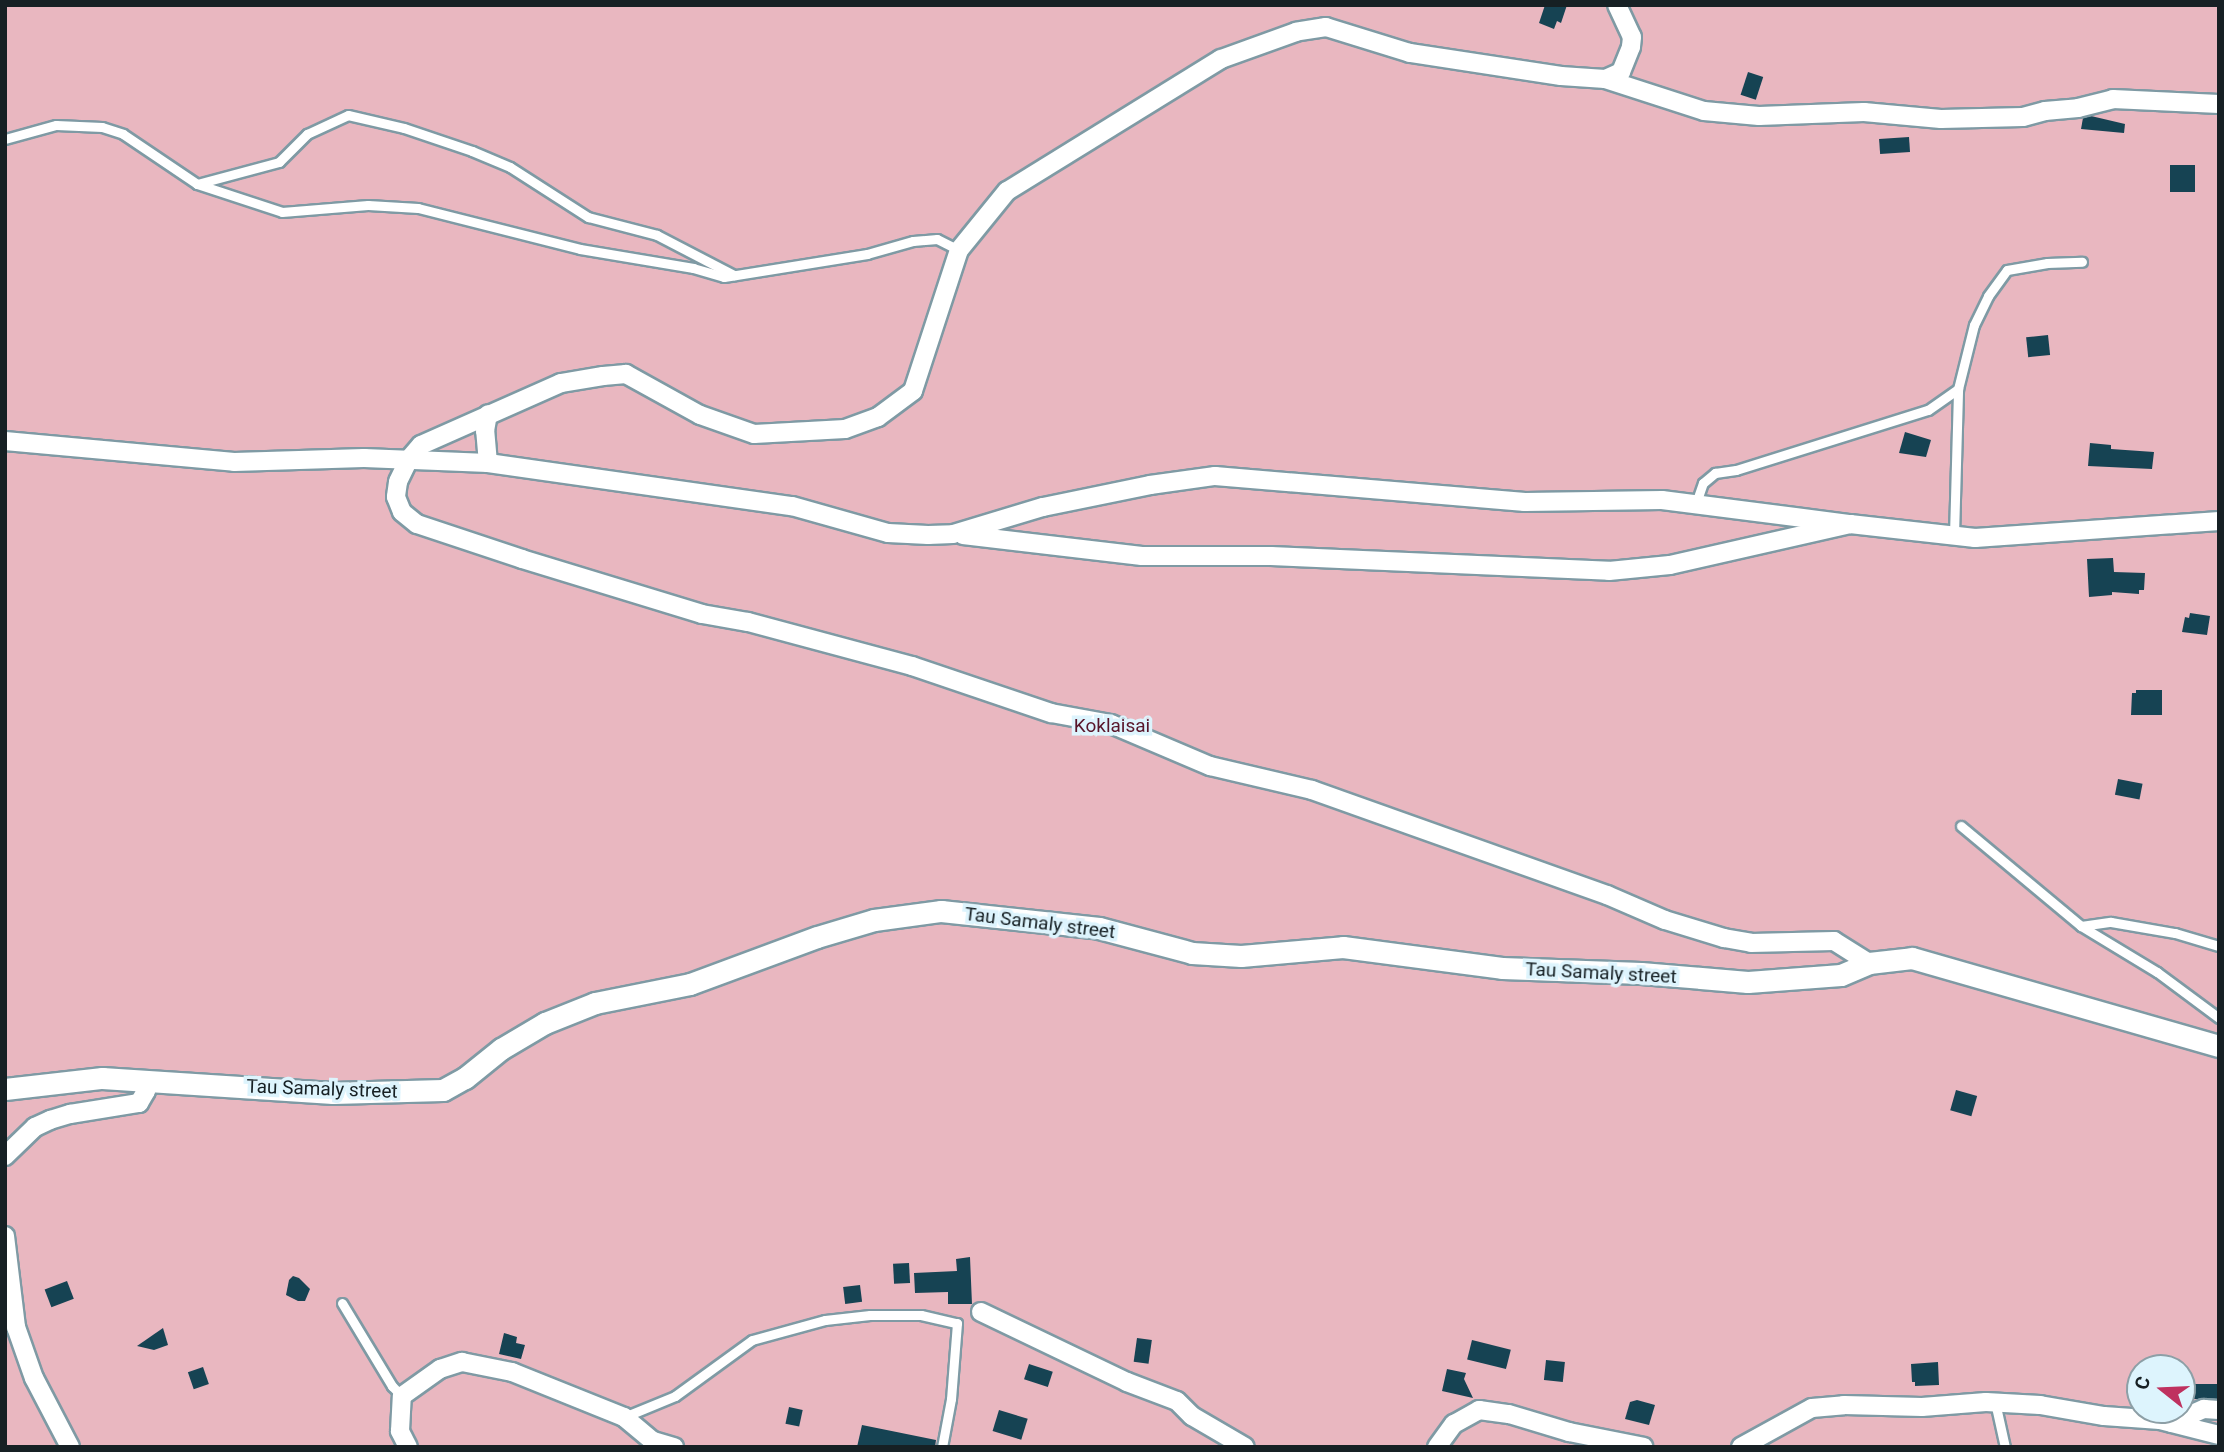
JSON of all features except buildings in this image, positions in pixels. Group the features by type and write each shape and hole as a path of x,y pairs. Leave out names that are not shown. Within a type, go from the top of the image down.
{"street":[{"path":"1605,79 1621,72 1631,47 1632,37 1617,5"},
{"path":"1869,962 1834,941 1751,943 1712,934 1312,790 1210,766 1111,724 1051,713 912,666 748,622 702,614 430,528 402,512 396,497 398,482 409,459 421,445 437,436 561,383 626,374 700,415 754,434 845,429 878,417 913,391 959,250 1007,191 1221,59 1296,32 1326,27 1410,53 1561,76 1605,79 1704,111 1759,117 1864,112 1941,119 2023,117 2113,99 2219,104"},
{"path":"488,414 485,431 488,463"},
{"path":"5,441 234,462 409,459 488,463 792,506 888,533 953,534 1142,556 1271,556 1609,571 1670,565 1850,524"},
{"path":"953,534 1043,507 1150,485 1215,477 1525,502 1662,500 1975,538 2106,531 2219,521"},
{"name":"Tau Samaly street","path":"5,1089 75,1079 143,1080 333,1093 443,1090 545,1023 595,1003 690,985 817,937 874,920 941,911 1099,928 1192,953 1241,956 1343,947 1503,968 1641,973 1748,982 1841,975 1869,962 1912,958 2219,1046"},
{"path":"5,1156 35,1127 50,1120 70,1114 139,1103 146,1091 143,1080"},
{"path":"5,1236 9,1309 34,1378 70,1447"},
{"path":"981,1312 1127,1382 1177,1401 1192,1416 1245,1447"},
{"path":"408,1447 400,1431 401,1396 440,1369 462,1362 512,1372 624,1417 653,1441 674,1447"},
{"path":"1741,1447 1812,1408 1844,1405 1922,1407 1995,1402 2126,1418"},
{"path":"1437,1447 1454,1424 1479,1410 1644,1447"},
{"path":"2196,1420 2219,1410"},
{"path":"2196,1420 2219,1435"}],"lane":[{"path":"197,184 279,162 307,134 348,115 404,128 472,151 510,167 588,216 657,235 734,275"},
{"path":"5,139 55,125 102,127 123,134 197,184 282,212 368,205 418,208 580,249 693,268 724,277 867,254 913,241 937,239 959,250"},
{"path":"1954,536 1958,390 1974,325 1987,296 2007,270 2047,263 2082,262"},
{"path":"1696,503 1703,483 1715,472 1736,470 1906,418 1928,410 1958,390"},
{"path":"1961,826 2081,926 2157,972 2219,1018"},
{"path":"2081,926 2111,922 2175,933 2219,946"},
{"path":"342,1303 392,1386 401,1396"},
{"path":"624,1417 676,1396 752,1340 825,1320 870,1315 921,1315 957,1323 951,1399 942,1447"},
{"path":"1995,1402 2005,1447"}],"green space":[{"name":"Koklaisai","path":"5,5 2219,5 2219,1447 5,1447"}]}
